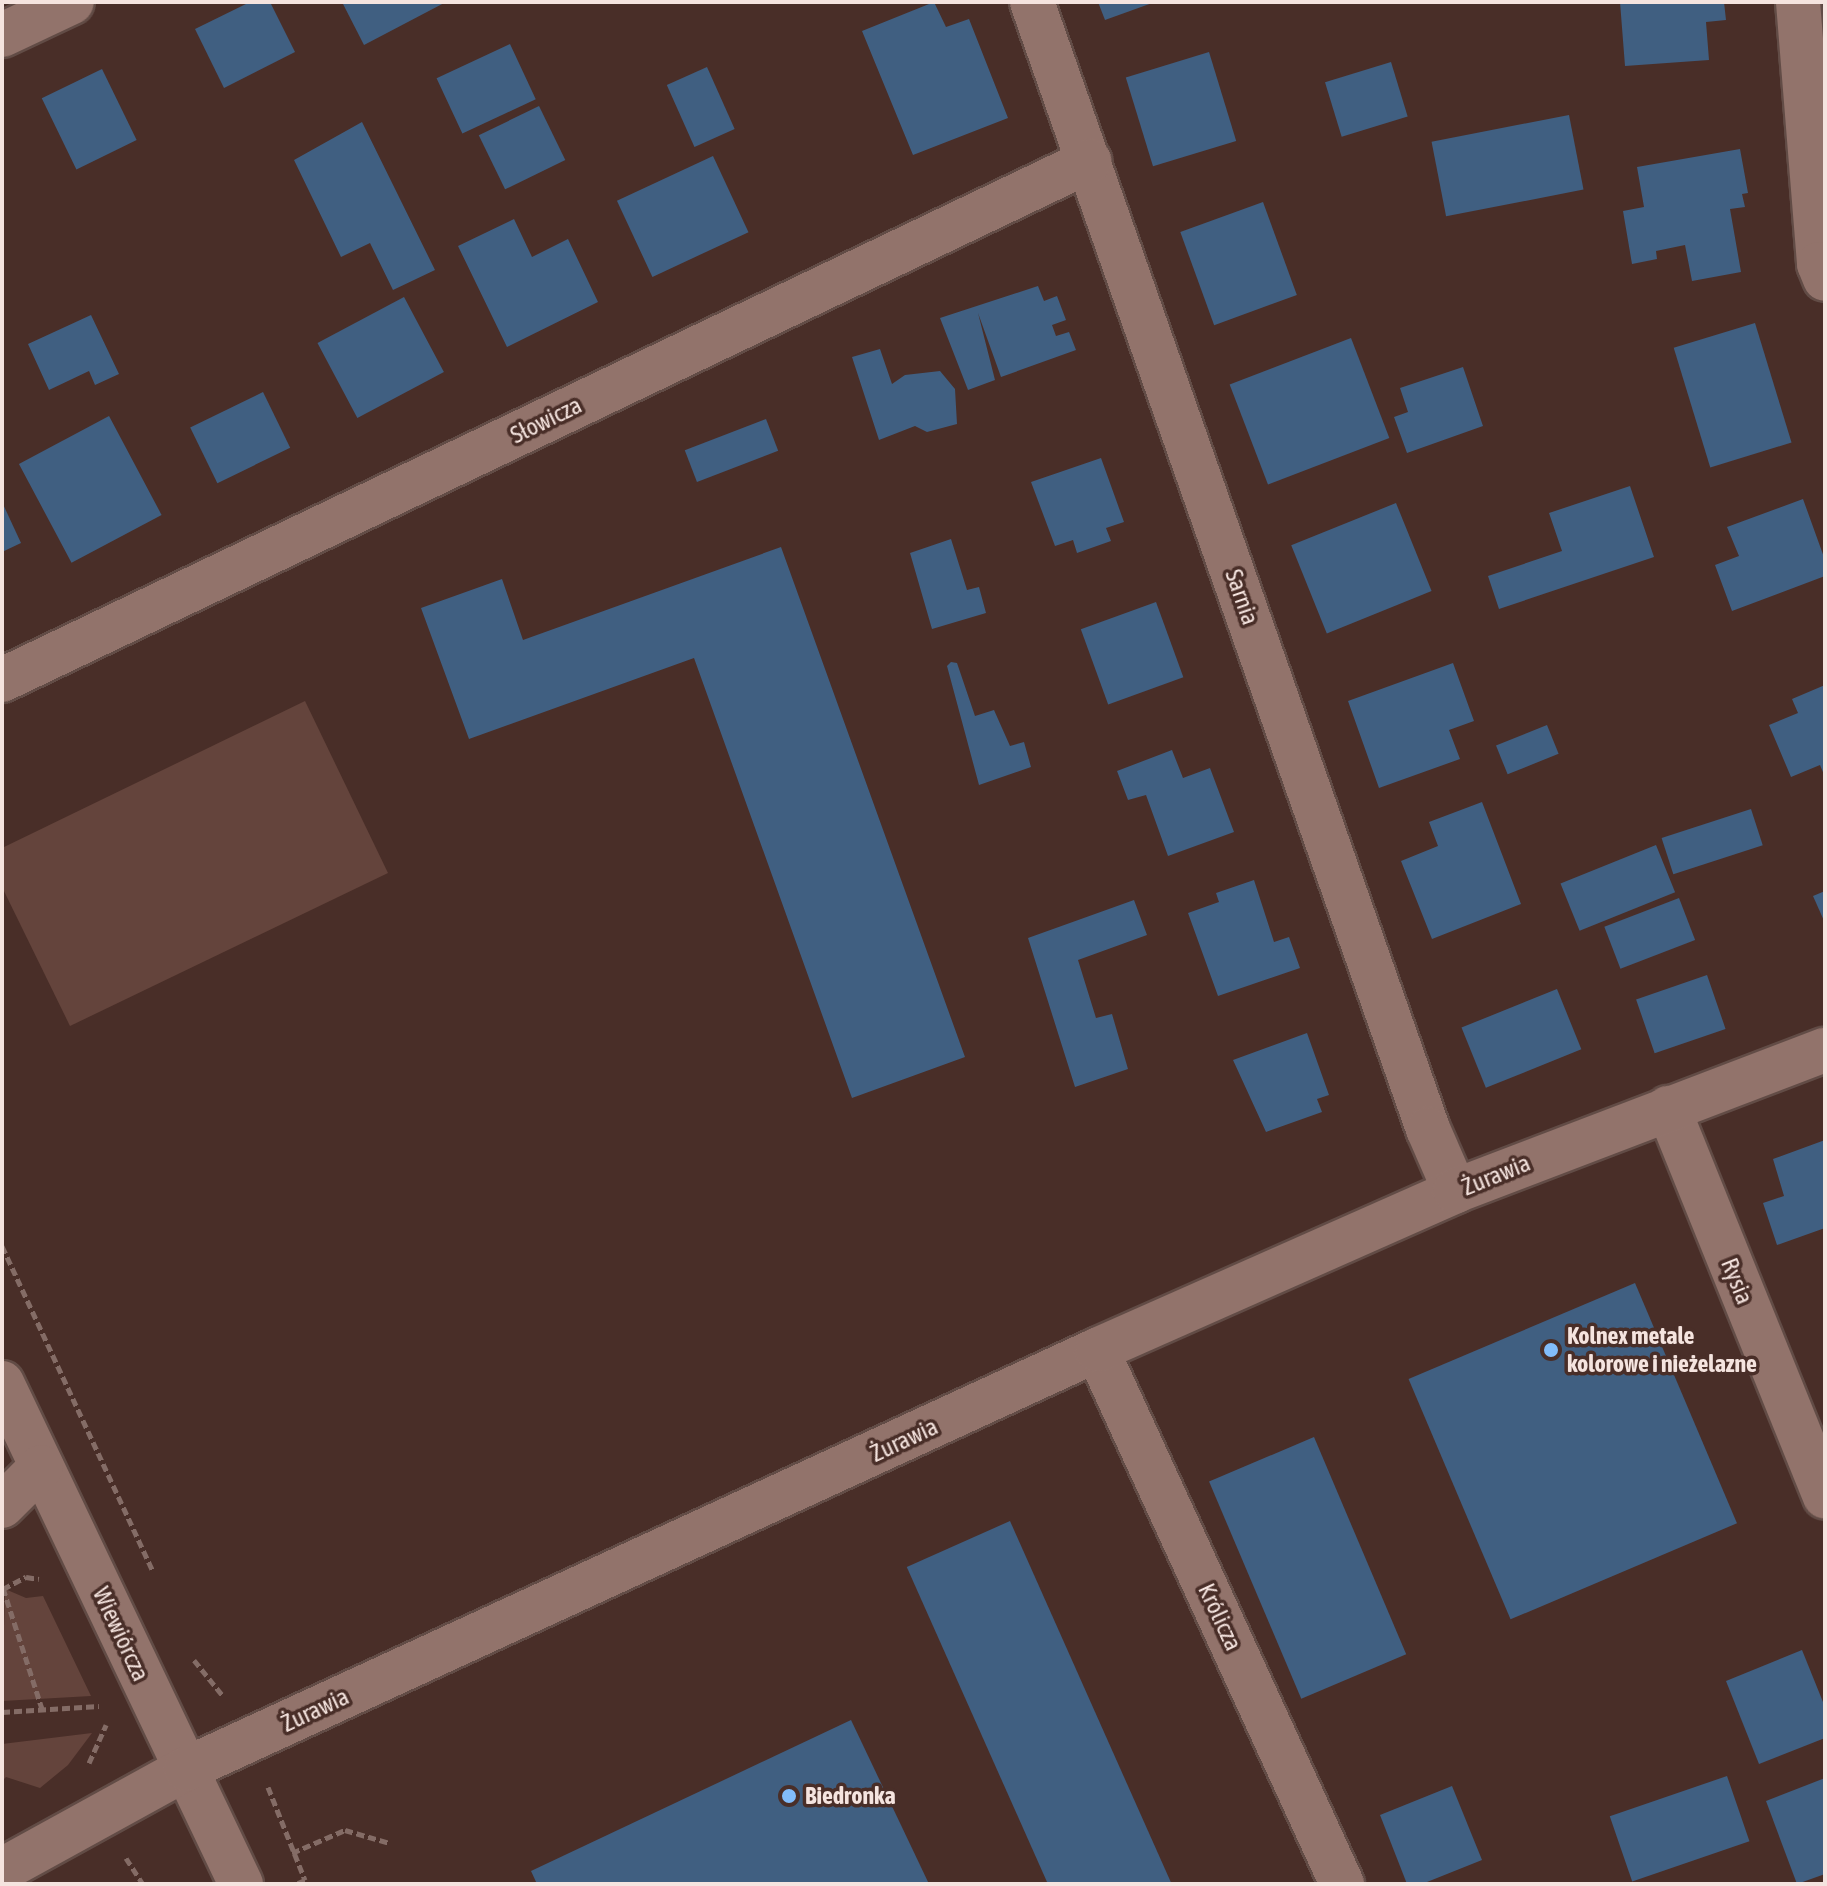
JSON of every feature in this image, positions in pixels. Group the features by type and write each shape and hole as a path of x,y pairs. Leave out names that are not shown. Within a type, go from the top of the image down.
{"street":[{"name":"Sarnia","path":"1032,2 1428,1129 1455,1191"},
{"path":"1798,2 1819,264 1825,279"},
{"path":"2,35 53,6"},
{"name":"Słowicza","path":"2,680 1089,161"},
{"name":"Żurawia","path":"2,1870 186,1769 1097,1350 1455,1191 1825,1050"},
{"name":"Rysia","path":"1668,1108 1825,1497"},
{"name":"Królicza","path":"1097,1350 1342,1884"},
{"name":"Wiewiórcza","path":"2,1383 241,1884"},
{"path":"2,1506 41,1467"}],"path":[{"path":"2,1246 155,1577"},
{"path":"42,1709 3,1588 26,1577 49,1583"},
{"path":"188,1648 226,1699 247,1741 306,1882 296,1884"},
{"path":"2,1712 91,1703 108,1709 105,1701"},
{"path":"78,1773 100,1744 107,1718"},
{"path":"292,1853 345,1830 390,1843"},
{"path":"133,1873 143,1884"}],"shaded area":[{"path":"305,701 388,873 70,1026 2,887 2,848"},
{"path":"5,1589 26,1598 43,1596 91,1696 2,1701"},
{"path":"92,1733 68,1765 40,1788 6,1777 2,1781 2,1744"}],"building":[{"path":"250,2 270,2 295,52 224,88 195,29"},
{"path":"342,2 446,2 364,45"},
{"path":"934,2 946,27 969,19 1008,118 913,155 862,31"},
{"path":"1098,2 1155,2 1105,20"},
{"path":"1620,2 1724,2 1726,20 1706,22 1709,60 1625,66"},
{"path":"510,44 536,99 462,134 437,78"},
{"path":"1209,52 1236,141 1153,166 1126,77"},
{"path":"1391,62 1408,117 1342,137 1325,82"},
{"path":"707,67 735,129 694,147 667,85"},
{"path":"102,69 137,140 76,169 42,98"},
{"path":"539,106 565,160 505,189 479,135"},
{"path":"1569,115 1584,190 1446,216 1432,142"},
{"path":"362,122 435,270 393,290 370,243 341,257 294,160"},
{"path":"1740,149 1748,193 1742,194 1745,207 1730,209 1741,272 1692,281 1685,245 1656,251 1657,259 1632,264 1623,211 1644,207 1637,167"},
{"path":"713,156 748,232 652,277 617,201"},
{"path":"1263,202 1297,295 1214,325 1180,232"},
{"path":"514,219 532,257 568,239 598,302 507,347 458,246"},
{"path":"1038,286 1044,301 1057,296 1066,320 1052,325 1056,336 1069,332 1076,350 1001,377 978,313 995,380 968,390 940,318"},
{"path":"404,297 444,372 357,418 317,343"},
{"path":"91,315 119,374 95,385 89,371 49,390 28,344"},
{"path":"1755,323 1792,443 1710,467 1674,348"},
{"path":"1351,338 1389,438 1268,484 1230,385"},
{"path":"880,349 892,384 905,375 940,371 955,389 957,424 927,432 915,426 879,440 852,357"},
{"path":"1463,367 1483,426 1407,453 1394,417 1408,412 1400,388"},
{"path":"263,392 290,448 217,483 190,428"},
{"path":"109,416 162,515 72,563 19,464"},
{"path":"766,419 778,451 697,482 685,450"},
{"path":"1101,458 1124,522 1106,528 1111,541 1077,553 1073,540 1055,546 1031,482"},
{"path":"1630,486 1654,557 1499,609 1488,576 1562,551 1549,513"},
{"path":"1803,499 1825,560 1825,576 1732,611 1715,565 1739,556 1727,527"},
{"path":"2,502 21,543 2,552"},
{"path":"1396,503 1432,591 1327,633 1291,545"},
{"path":"951,539 967,590 979,587 986,613 932,629 910,553"},
{"path":"781,547 965,1057 852,1098 694,658 469,739 421,608 502,579 523,640"},
{"path":"1156,602 1183,677 1108,705 1081,629"},
{"path":"951,662 957,663 975,716 994,710 1010,746 1024,742 1031,767 979,785 947,666"},
{"path":"1453,663 1474,721 1449,730 1460,759 1379,788 1348,701"},
{"path":"1825,685 1825,777 1820,765 1791,777 1769,725 1798,713 1792,699"},
{"path":"1547,725 1559,754 1508,774 1496,746"},
{"path":"1172,750 1183,778 1210,768 1234,832 1168,856 1146,795 1128,800 1117,771"},
{"path":"1482,802 1521,904 1432,939 1401,861 1438,846 1429,822"},
{"path":"1751,809 1763,845 1673,874 1662,838"},
{"path":"1656,845 1675,892 1580,931 1561,884"},
{"path":"1254,880 1274,942 1289,937 1300,968 1218,996 1188,913 1219,902 1216,893"},
{"path":"1825,891 1825,923 1813,896"},
{"path":"1679,898 1695,940 1620,969 1604,927"},
{"path":"1134,900 1147,935 1078,960 1096,1018 1112,1014 1128,1069 1075,1087 1028,938"},
{"path":"1707,975 1726,1029 1655,1053 1636,999"},
{"path":"1557,989 1581,1049 1486,1088 1462,1028"},
{"path":"1307,1033 1329,1095 1317,1099 1322,1112 1266,1132 1233,1060"},
{"path":"1825,1140 1825,1228 1777,1245 1763,1203 1784,1196 1773,1159"},
{"path":"1635,1283 1737,1523 1511,1619 1409,1379"},
{"path":"1314,1437 1406,1654 1301,1699 1209,1482"},
{"path":"1010,1521 1172,1884 1048,1884 907,1567"},
{"path":"1802,1650 1825,1707 1825,1738 1759,1764 1726,1681"},
{"name":"Biedronka","path":"851,1720 929,1884 537,1884 531,1871"},
{"path":"1727,1776 1749,1841 1632,1882 1610,1816"},
{"path":"1825,1778 1825,1874 1797,1884 1766,1801"},
{"path":"1452,1786 1482,1860 1422,1884 1407,1884 1380,1815"}],"place":[{"name":"Kolnex metale kolorowe i nieżelazne","path":"1551,1350"},
{"name":"Biedronka","path":"789,1796"}]}
